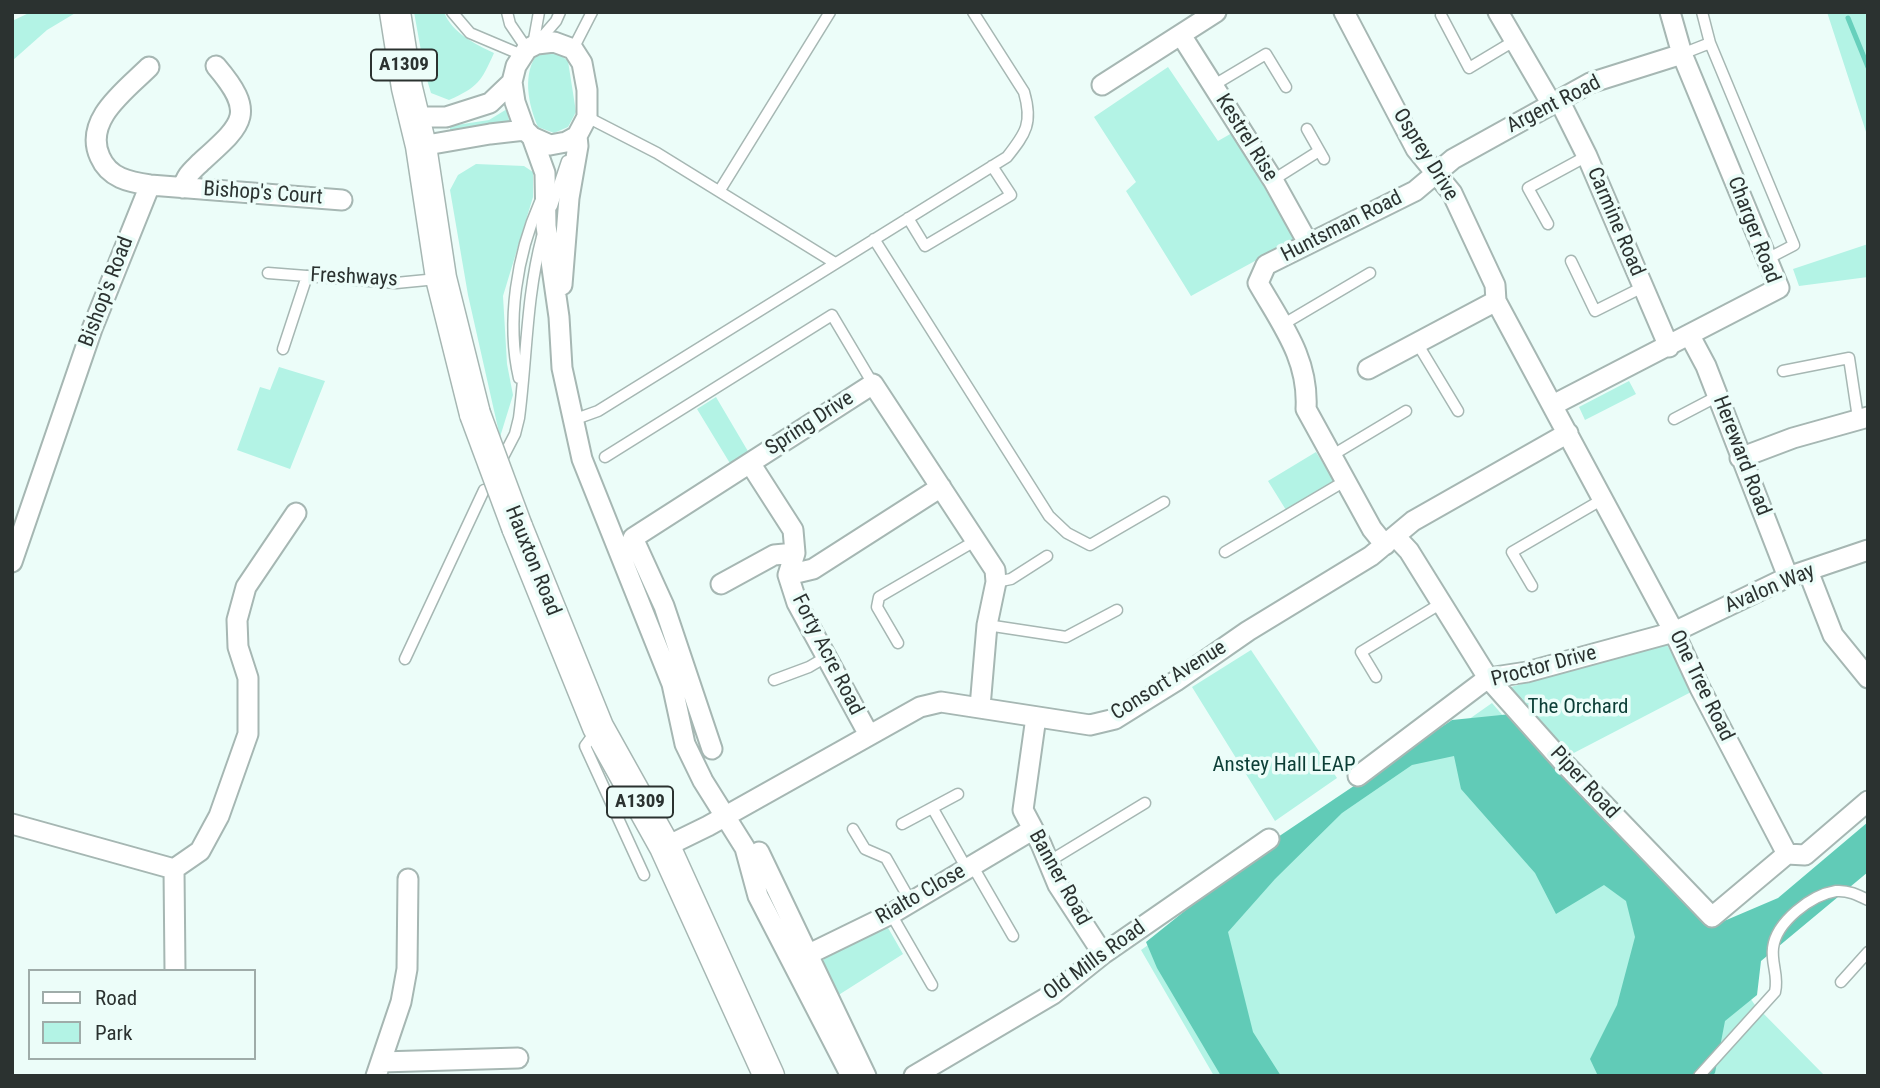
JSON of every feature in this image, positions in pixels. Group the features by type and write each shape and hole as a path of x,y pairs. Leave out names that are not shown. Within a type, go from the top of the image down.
{"main road":[{"name":"Hauxton Road","path":"395,12 421,146 441,278 475,414 517,527 598,727 665,847 769,1076"}],"street":[{"path":"1102,85 1216,12"},
{"name":"Osprey Drive","path":"1343,12 1416,149 1452,194 1495,285 1496,301 1568,433"},
{"name":"Carmine Road","path":"1497,12 1587,156 1669,347"},
{"name":"Charger Road","path":"1553,405 1779,288 1682,54 1670,12"},
{"name":"Kestrel Rise","path":"1181,35 1273,180 1308,243"},
{"path":"414,117 446,117 490,103 512,82 530,48 554,42 573,49 582,63 587,90 586,117 578,141 569,198 559,317"},
{"name":"Argent Road","path":"1435,175 1453,159 1590,83 1682,54"},
{"name":"Bishop's Court","path":"183,188 186,177 229,136 240,121 236,89 216,66"},
{"path":"149,67 110,106 96,129 96,149 110,173 128,182 150,185"},
{"path":"512,82 515,102 545,173 545,226 559,317 562,368 582,459 672,684 685,744 703,781 727,815 745,848 758,896 851,1076"},
{"path":"421,146 490,134 528,134 550,145 578,141"},
{"name":"Huntsman Road","path":"1390,540 1372,529 1306,409 1307,391 1303,367 1258,283 1266,265 1415,191 1435,175"},
{"name":"Bishop's Court","path":"150,185 342,200"},
{"name":"Bishop's Road","path":"12,562 92,329 150,185"},
{"path":"1368,369 1496,301"},
{"name":"Hereward Road","path":"1690,336 1706,366 1788,577"},
{"name":"Spring Drive","path":"712,749 664,606 633,538 873,384 995,570 996,582"},
{"path":"1740,457 1863,417"},
{"name":"One Tree Road","path":"1568,433 1674,632 1700,688 1787,854"},
{"name":"Consort Avenue","path":"665,847 920,707 941,702 980,706 1090,725 1115,719 1248,631 1371,556 1413,521 1568,433"},
{"path":"721,584 774,555 795,553 793,530 750,463"},
{"name":"Forty Acre Road","path":"788,575 813,569 941,487"},
{"path":"174,869 200,850 219,816 248,734 248,678 238,648 237,620 246,586 296,513"},
{"name":"Piper Road","path":"1390,540 1409,551 1488,678 1563,762 1712,917 1787,854"},
{"name":"Avalon Way","path":"1674,632 1788,577 1868,550"},
{"name":"Forty Acre Road","path":"795,553 788,575 797,603 869,735"},
{"path":"1808,572 1833,635 1868,678"},
{"path":"980,706 986,625 996,582"},
{"name":"Proctor Drive","path":"1358,776 1488,678 1527,672 1674,632"},
{"name":"Banner Road","path":"1036,717 1023,810 1058,885 1103,954"},
{"path":"1787,854 1805,855 1868,801"},
{"path":"12,824 174,869"},
{"name":"Rialto Close","path":"807,955 891,914 1032,830"},
{"name":"Old Mills Road","path":"914,1076 1052,994 1103,954 1269,839"},
{"path":"759,852 866,1076"},
{"path":"174,869 175,969"},
{"path":"408,879 407,969 401,1002 378,1069 518,1058"}],"lane":[{"path":"452,12 470,33 492,44 530,48"},
{"path":"507,12 510,24 530,48"},
{"path":"530,48 539,12"},
{"path":"530,48 556,21 560,12"},
{"path":"573,49 592,12"},
{"path":"720,190 830,12"},
{"path":"572,420 598,411 1007,157 1025,135 1028,107 1024,92 973,12"},
{"path":"1702,12 1710,43 1794,245 1767,259"},
{"path":"1441,15 1469,68 1514,41"},
{"path":"1682,54 1710,43"},
{"path":"1213,85 1266,54 1286,87"},
{"path":"586,117 657,153 835,263"},
{"path":"1273,180 1322,155 1307,129"},
{"path":"502,459 515,434 535,267 545,226 568,159 578,141"},
{"path":"1548,224 1528,188 1587,156"},
{"path":"908,218 925,246 1011,195 992,166"},
{"path":"522,389 514,357 516,292 522,259 546,189"},
{"path":"874,239 1049,516 1068,533 1090,545 1164,502"},
{"path":"1571,261 1595,311 1643,287"},
{"name":"Freshways","path":"268,273 396,283 441,278"},
{"path":"1282,325 1370,273"},
{"path":"283,349 307,275"},
{"path":"605,457 832,315 873,384"},
{"path":"1417,343 1458,411"},
{"path":"1783,371 1849,358 1863,417"},
{"path":"1674,419 1718,396"},
{"path":"1331,456 1406,411"},
{"path":"1225,552 1345,481"},
{"path":"404,659 484,490"},
{"path":"1532,586 1512,552 1604,499"},
{"path":"898,643 877,607 880,597 975,541"},
{"path":"996,582 1012,579 1047,556"},
{"path":"1376,677 1361,652 1440,604"},
{"path":"986,625 1066,637 1117,610"},
{"path":"774,680 809,667 826,657"},
{"path":"598,727 585,746 643,875"},
{"path":"902,824 958,794"},
{"path":"1048,862 1144,803"},
{"path":"933,809 1013,936"},
{"path":"853,829 865,849 886,858 911,902"},
{"path":"1699,1076 1775,992 1778,981 1773,948 1779,930 1794,914 1816,899 1836,891 1853,892 1868,900"},
{"path":"891,914 932,985"},
{"path":"1841,982 1868,952"}],"green space":[{"path":"31,12 77,12 47,30 12,61 12,21"},
{"path":"414,12 444,12 458,32 494,53 486,71 473,87 449,100 431,93"},
{"path":"1827,12 1868,12 1868,138"},
{"path":"554,50 568,61 576,112 568,127 554,133 538,127 532,109 528,79 538,53"},
{"path":"1168,67 1218,141 1232,133 1295,239 1191,296 1126,191 1136,182 1094,117"},
{"path":"507,109 510,126 450,131 450,126 489,120"},
{"path":"476,164 524,166 533,172 533,197 503,296 507,364 513,395 500,437 468,295 450,190 458,175"},
{"path":"1868,244 1868,277 1799,286 1793,269"},
{"path":"279,367 325,381 290,469 237,450 260,387 270,390"},
{"path":"1629,381 1636,394 1585,420 1579,407"},
{"path":"716,397 749,453 731,465 697,409"},
{"path":"1316,452 1334,481 1286,510 1268,481"},
{"name":"The Orchard","path":"1666,643 1693,691 1568,756 1504,689"},
{"name":"Anstey Hall LEAP","path":"1251,650 1337,778 1275,821 1192,687"},
{"path":"1492,703 1634,867 1716,950 1755,1005 1825,1076 1214,1076 1141,950"},
{"path":"1511,714 1710,927 1778,898 1868,822 1868,872 1761,961 1757,995 1725,1021 1715,1073 1712,1076 1598,1076 1590,1059 1617,1005 1635,937 1626,901 1604,885 1556,914 1535,873 1461,789 1454,756 1412,765 1342,813 1275,879 1228,932 1253,1032 1281,1076 1221,1076 1157,968 1146,942 1272,841 1452,720"},
{"path":"887,926 903,954 837,996 821,966 825,957"}],"waterway":[{"path":"1848,18 1868,67"}]}
